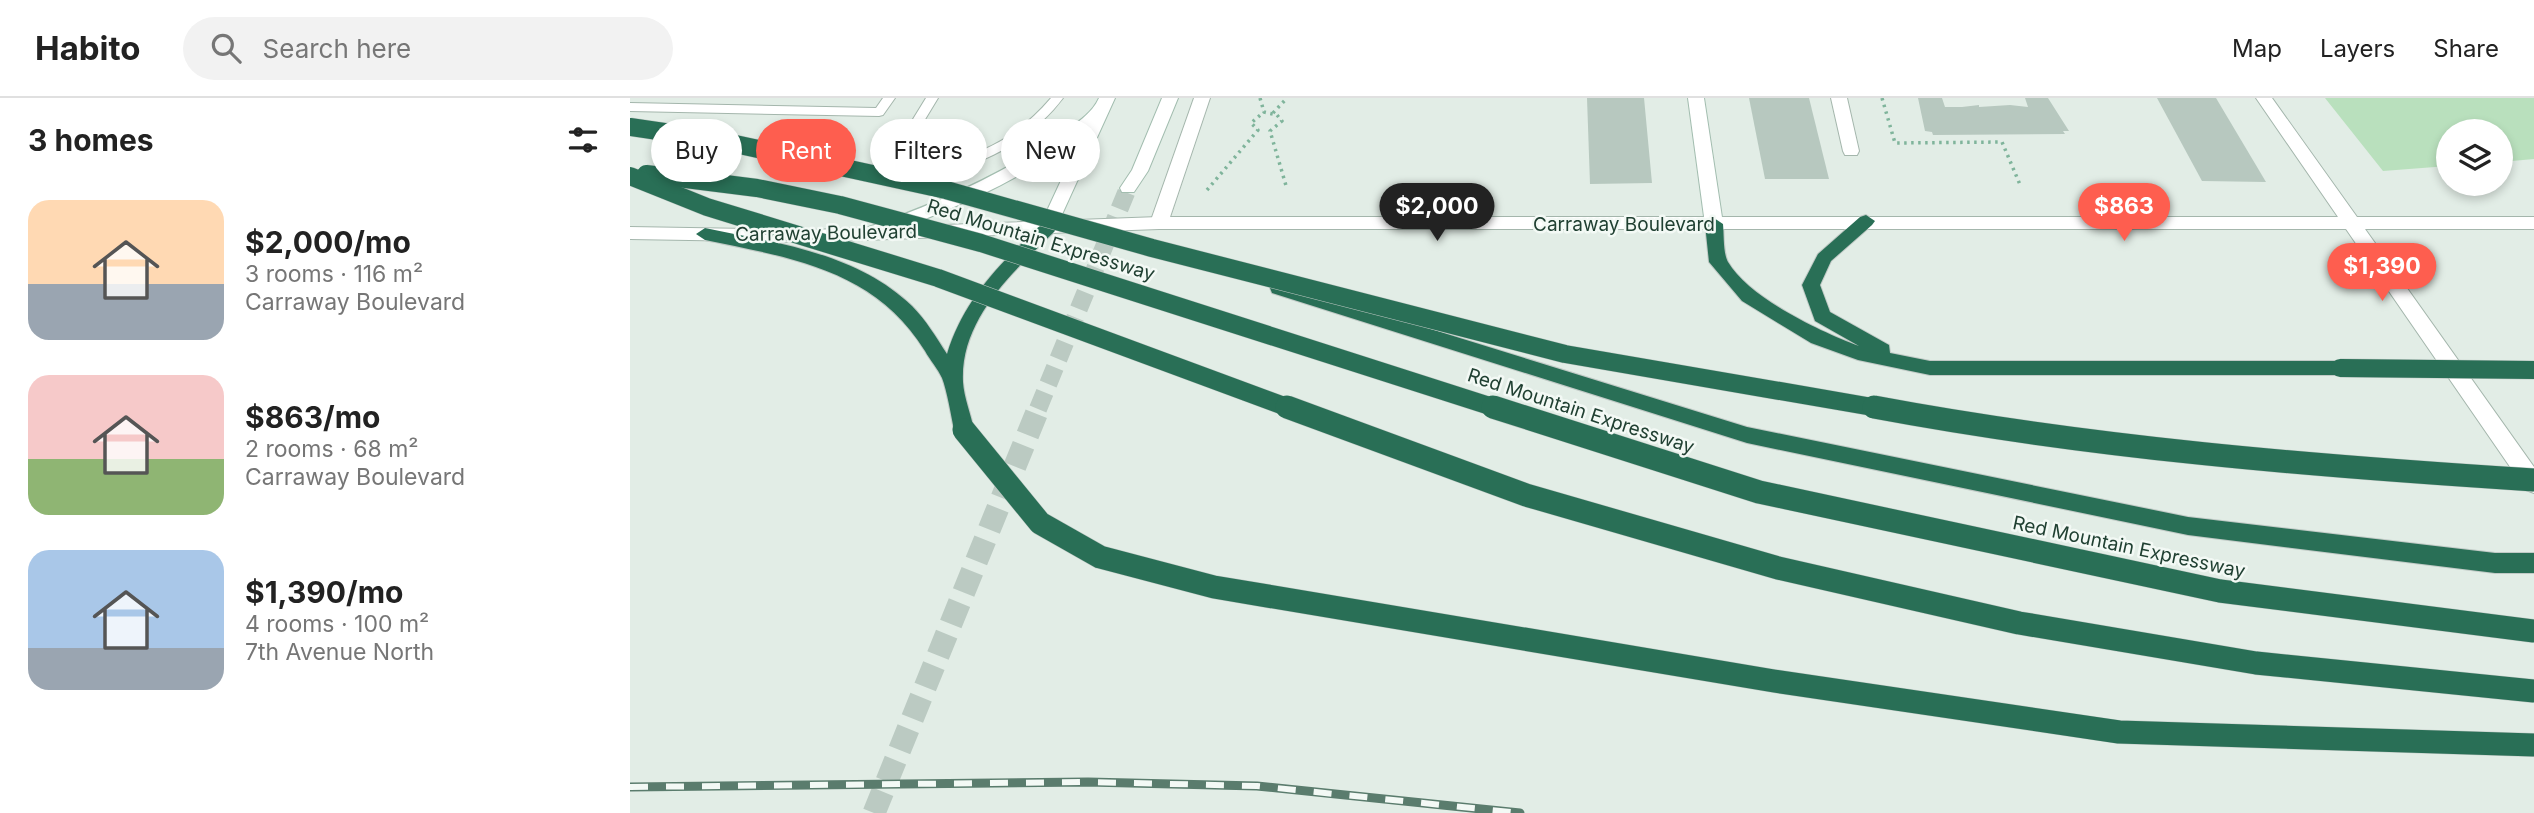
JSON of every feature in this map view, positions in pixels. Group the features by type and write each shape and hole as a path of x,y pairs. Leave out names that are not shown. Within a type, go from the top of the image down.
{"highway":[{"name":"Red Mountain Expressway","path":"630,127 712,139 946,190 1152,248 1747,435 2188,526 2495,563 2534,563"},
{"path":"630,174 707,207 938,278 1527,495 1778,568 2019,623 2243,661 2534,691"},
{"name":"Red Mountain Expressway","path":"630,174 757,188 840,205 981,243 1759,492 2220,591 2534,631"},
{"path":"1866,221 1824,258 1811,285 1822,316 1874,347 1930,368"},
{"path":"1714,224 1718,262 1749,296 1818,338 1857,353 1930,368 2534,370"},
{"path":"1048,228 993,282 962,327 953,379 964,430 1040,523 1100,556 1214,587 1787,684 2119,732 2534,745"},
{"path":"705,234 789,251 867,280 908,313 953,379"},
{"path":"1152,248 1565,354 1768,387 1950,421 2217,458 2534,482"}],"street":[{"path":"1159,98 1128,188 1140,171 1170,98"},
{"path":"1159,223 1202,98"},
{"path":"1696,98 1714,224"},
{"path":"1839,98 1851,151"},
{"path":"2264,98 2534,482"},
{"path":"1048,228 1104,105"},
{"path":"866,234 930,213 1007,177 1067,139 1104,105"},
{"name":"Carraway Boulevard","path":"630,233 866,234 1159,223 2534,223"}],"lane":[{"path":"630,107 879,112 889,98"},
{"path":"932,98 889,169 947,166 991,151 1021,133 1049,109 1057,98"}],"path":[{"path":"1260,98 1264,113"},
{"path":"1273,113 1287,98"},
{"path":"1882,98 1895,142 2002,142 2021,187"},
{"path":"1264,113 1273,113 1282,121 1270,131 1258,130 1251,123 1264,113"},
{"path":"1208,190 1258,130"},
{"path":"1270,131 1287,189"}],"green space":[{"path":"2325,98 2534,98 2534,159 2513,161 2513,119 2436,119 2436,167 2383,171"}],"building":[{"path":"1587,98 1644,98 1652,183 1590,184"},
{"path":"1749,98 1809,98 1829,179 1765,179"},
{"path":"1918,98 1942,98 1945,107 2028,107 2025,98 2048,98 2069,131 2063,131 2065,134 1933,135 1932,132 1925,131"},
{"path":"2157,98 2216,98 2266,182 2202,181"}],"tunnel":[{"path":"1038,409 1128,188"},
{"path":"874,813 1039,407"}],"railway":[{"path":"630,787 1088,782 1257,786 1520,813"}]}
